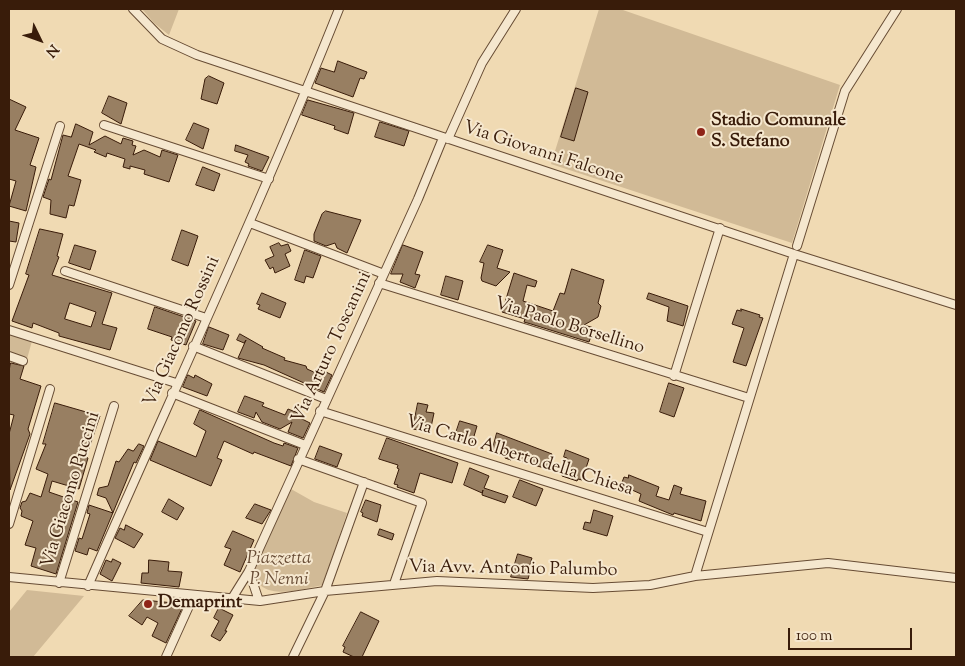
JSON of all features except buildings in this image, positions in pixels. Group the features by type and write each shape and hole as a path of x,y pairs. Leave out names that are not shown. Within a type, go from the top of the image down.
{"street":[{"name":"Via Giovanni Falcone","path":"133,9 152,31 176,46 794,254 956,305"},
{"name":"Via Giacomo Rossini","path":"88,586 176,383 250,223 339,9"},
{"name":"Via Arturo Toscanini","path":"231,600 249,571 304,445 482,63 516,9"},
{"path":"797,246 845,91 897,9"},
{"path":"104,125 269,179"},
{"path":"9,285 60,126"},
{"path":"250,223 384,274"},
{"path":"674,376 720,228"},
{"path":"695,576 794,254"},
{"path":"65,271 206,318"},
{"name":"Via Paolo Borsellino","path":"380,284 749,398"},
{"path":"9,330 176,383"},
{"path":"193,346 326,399"},
{"path":"9,356 23,361"},
{"path":"9,524 50,389"},
{"path":"172,393 304,445"},
{"name":"Via Giacomo Puccini","path":"59,583 114,406"},
{"name":"Via Carlo Alberto della Chiesa","path":"320,411 708,532"},
{"path":"298,459 422,502 394,584"},
{"path":"293,657 325,591 364,482"},
{"name":"Via Avv. Antonio Palumbo","path":"9,577 231,600 259,601 325,591 437,582 593,588 650,585 695,576 828,564 956,578"},
{"path":"249,571 259,601"},
{"path":"166,657 194,595"}],"green space":[{"path":"142,9 179,9 169,35 154,23"},
{"name":"Stadio Comunale S. Stefano","path":"599,9 620,9 840,85 792,243 551,164"},
{"path":"9,333 32,341 27,359 9,353"},
{"name":"Piazzetta P. Nenni","path":"291,489 314,502 347,513 323,585 293,591 273,591 264,588 253,573"},
{"path":"27,590 84,596 33,657 9,657 9,612"}],"place":[{"name":"Stadio Comunale S. Stefano","path":"701,132"},
{"name":"Demaprint","path":"148,604"}]}
